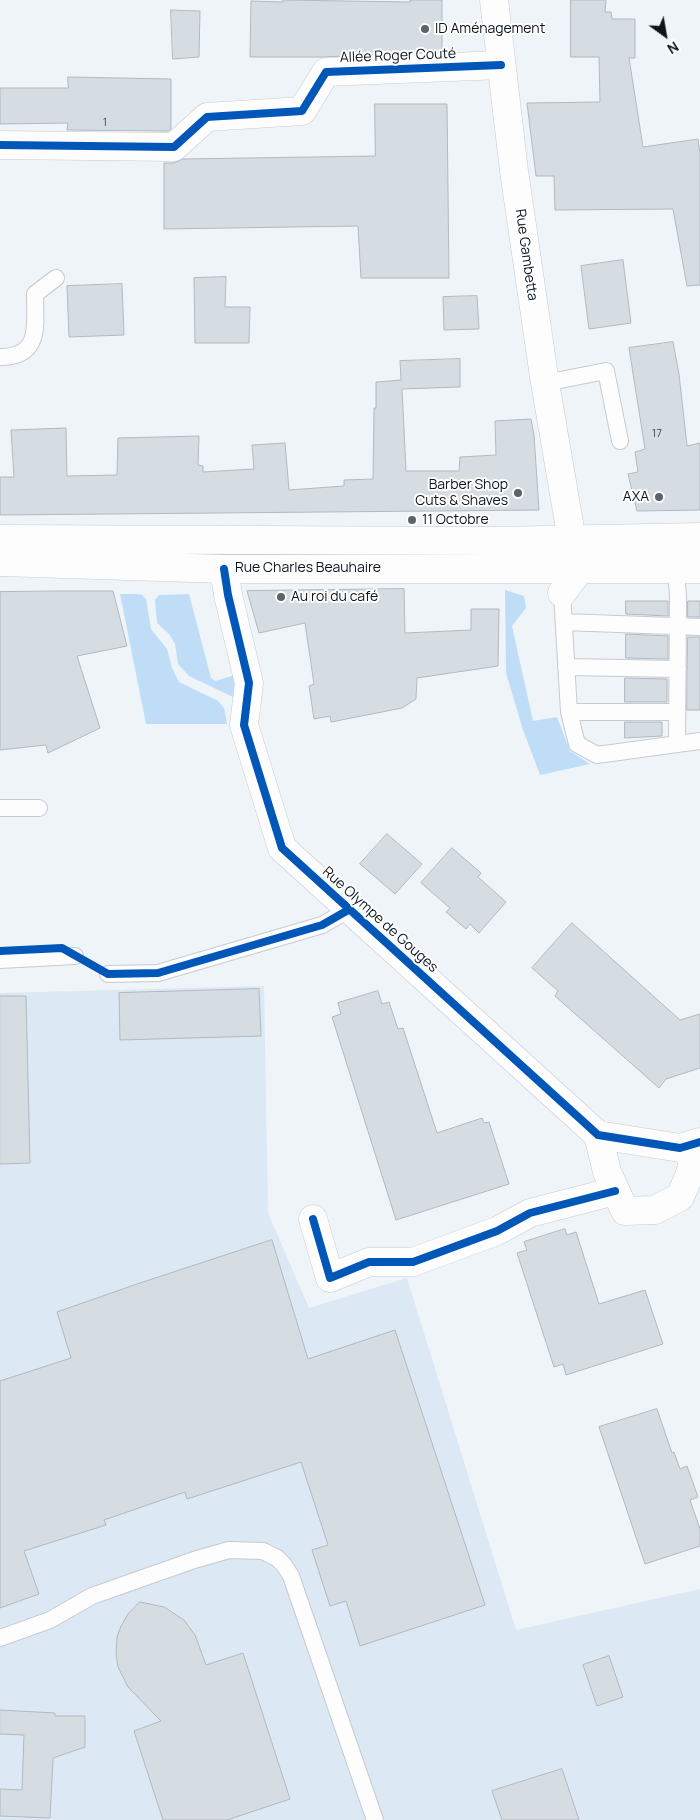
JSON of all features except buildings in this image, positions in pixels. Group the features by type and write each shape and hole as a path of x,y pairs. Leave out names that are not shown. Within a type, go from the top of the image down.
{"main road":[{"name":"Rue Gambetta","path":"494,0 514,171 565,510 566,540"},
{"name":"Allée Roger Couté","path":"0,146 174,147 207,118 302,111 326,72 502,65"},
{"path":"675,557 700,537"},
{"path":"0,539 566,540 675,557 695,552 700,547"},
{"path":"224,569 275,557 496,558 550,556 566,540"},
{"path":"566,540 568,576"},
{"name":"Rue Charles Beauhaire","path":"0,562 224,569 529,568 568,576 675,557"},
{"name":"Rue Olympe de Gouges","path":"224,569 228,595 249,683 244,726 282,848 598,1135"},
{"path":"598,1135 680,1148 698,1142 690,1174 680,1197 655,1210 625,1211 606,1172 598,1135"},
{"path":"313,1219 330,1278 369,1262 413,1262 497,1231 530,1213 615,1191"}],"lane":[{"path":"0,357 12,357 22,353 28,347 35,336 35,294 56,278"},
{"path":"545,383 606,371 620,440"},
{"path":"675,557 678,596 677,744"},
{"path":"568,576 564,622 566,667 569,712 577,744 597,755 700,741"},
{"path":"564,622 700,627"},
{"path":"566,667 678,669"},
{"path":"569,712 678,712"},
{"path":"677,744 700,735"},
{"path":"0,808 39,808"},
{"path":"108,974 158,973 322,925 350,909"},
{"path":"0,960 75,956"},
{"path":"0,1638 50,1620 92,1596 194,1560 229,1550 263,1551 270,1554 284,1565 291,1576 375,1820"}],"shaded area":[{"path":"505,590 524,596 526,608 512,626 533,721 557,717 570,751 590,764 540,775 523,730 506,673"},
{"path":"120,594 138,594 146,599 151,629 167,649 172,668 179,682 218,701 224,708 227,724 146,724"},
{"path":"189,594 211,678 215,681 235,675 240,685 233,697 189,676 178,664 175,644 170,635 157,623 155,600 159,595"},
{"path":"264,986 268,1213 309,1308 407,1278 516,1630 700,1589 700,1820 0,1820 0,993"}],"cycle path":[{"path":"0,145 174,147 207,117 302,111 326,72 501,65"},
{"path":"224,569 228,595 249,683 244,725 282,848 598,1135 680,1148 700,1142"},
{"path":"0,951 62,948 108,974 158,973 322,925 350,909"},
{"path":"313,1219 330,1278 369,1262 413,1262 497,1231 530,1213 615,1191"}],"place":[{"name":"ID Aménagement","path":"425,29"},
{"name":"Barber Shop Cuts & Shaves","path":"518,493"},
{"name":"AXA","path":"659,497"},
{"name":"11 Octobre","path":"412,520"},
{"name":"Au roi du café","path":"281,597"}]}
